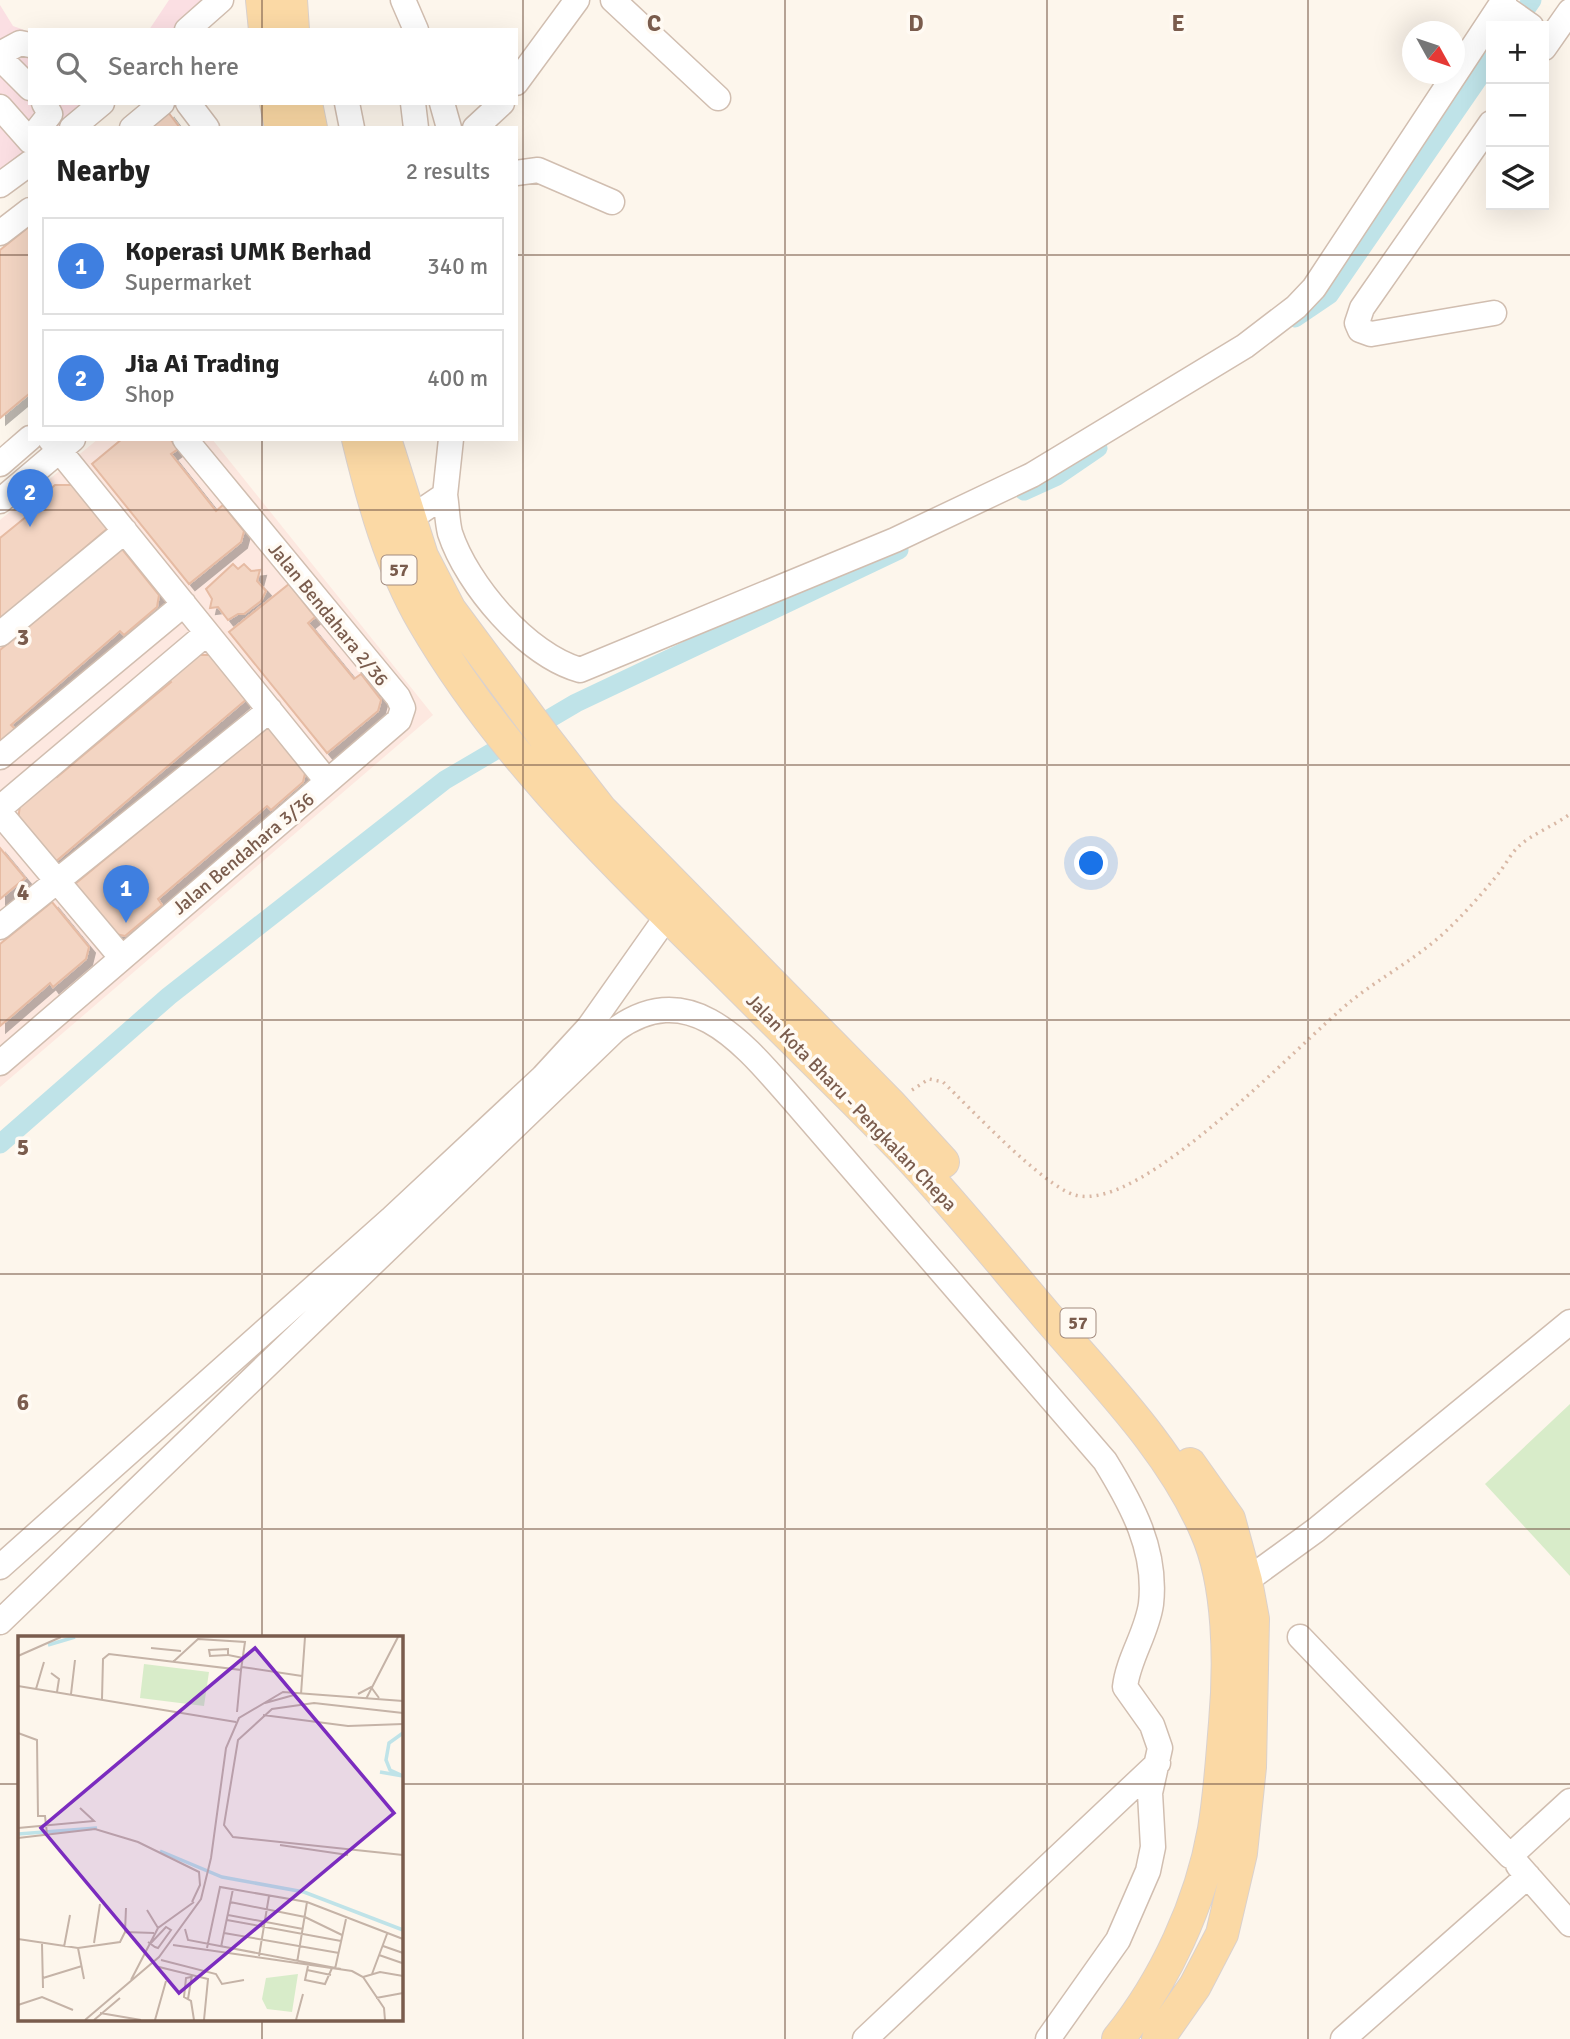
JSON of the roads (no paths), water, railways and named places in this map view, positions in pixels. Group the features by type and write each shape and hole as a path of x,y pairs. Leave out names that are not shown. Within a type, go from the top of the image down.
{"main road":[{"path":"262,0 265,28"},
{"path":"291,0 293,28"},
{"path":"276,105 281,126"},
{"path":"306,105 311,126"},
{"name":"Jalan Kota Bharu - Pengkalan Chepa","path":"358,441 369,487 397,566 422,618 467,690 522,762 580,827 940,1191 1128,1412 1182,1484 1209,1535 1224,1604 1229,1679 1214,1831 1203,1873 1177,1944 1137,2015 1118,2039"},
{"name":"Jalan Kota Bharu - Pengkalan Chepa","path":"387,441 408,520 422,556 450,610 601,810 891,1105 982,1206 1149,1407 1229,1519 1253,1619 1250,1767 1241,1853 1222,1934 1195,1986 1158,2039"},
{"path":"1186,2039 1212,1990 1222,1934"}],"street":[{"path":"189,28 221,0"},
{"path":"403,0 415,28"},
{"path":"518,80 577,0"},
{"path":"613,0 718,98"},
{"path":"452,441 445,495 450,531 466,568 505,620 545,653 566,666 580,670 895,540 1032,475 1245,346 1296,307 1316,285 1503,2 1526,21"},
{"path":"1549,39 1570,11"},
{"path":"28,45 20,43 0,56 28,86"},
{"path":"42,126 50,114 45,105"},
{"path":"74,126 100,105"},
{"path":"134,126 160,105"},
{"path":"190,105 205,126"},
{"path":"347,105 352,126"},
{"path":"413,105 416,126"},
{"path":"443,105 448,126"},
{"path":"477,126 500,105"},
{"path":"0,107 28,138"},
{"path":"1486,130 1362,308 1357,323 1360,330 1371,334 1493,313"},
{"path":"0,185 28,145"},
{"path":"518,173 538,170 612,202"},
{"path":"0,233 28,211"},
{"path":"0,464 28,441"},
{"name":"Jalan Bendahara 2/36","path":"188,441 398,697 403,708 399,720 327,781"},
{"path":"0,501 61,443 125,531 327,781"},
{"path":"408,520 445,495"},
{"path":"0,634 125,531"},
{"path":"0,757 184,604"},
{"path":"121,957 0,810 207,633"},
{"path":"0,927 270,710"},
{"name":"Jalan Bendahara 3/36","path":"0,1063 327,781"},
{"path":"0,1567 391,1219 543,1077 589,1027 668,915"},
{"path":"0,1622 615,1030 633,1017 656,1011 681,1011 705,1016 752,1054 1105,1461 1136,1512 1150,1560 1151,1604 1138,1650 1127,1673 1125,1687 1158,1737 1159,1763 1150,1793 1153,1847 1148,1871 1136,1903 1118,1940 1048,2039"},
{"path":"1246,1581 1336,1513 1570,1322"},
{"path":"1300,1637 1510,1856 1570,1924"},
{"path":"865,2039 1159,1763"},
{"path":"1510,1856 1570,1801"},
{"path":"1343,2039 1528,1876"}],"waterway":[{"path":"1517,21 1532,0"},
{"path":"1295,318 1329,295 1486,67"},
{"path":"1024,491 1057,476 1098,448"},
{"path":"0,1144 169,996 445,780 576,703 899,550"}],"place":[{"name":"Jia Ai Trading","path":"30,527"},
{"name":"Koperasi UMK Berhad","path":"126,923"}]}
